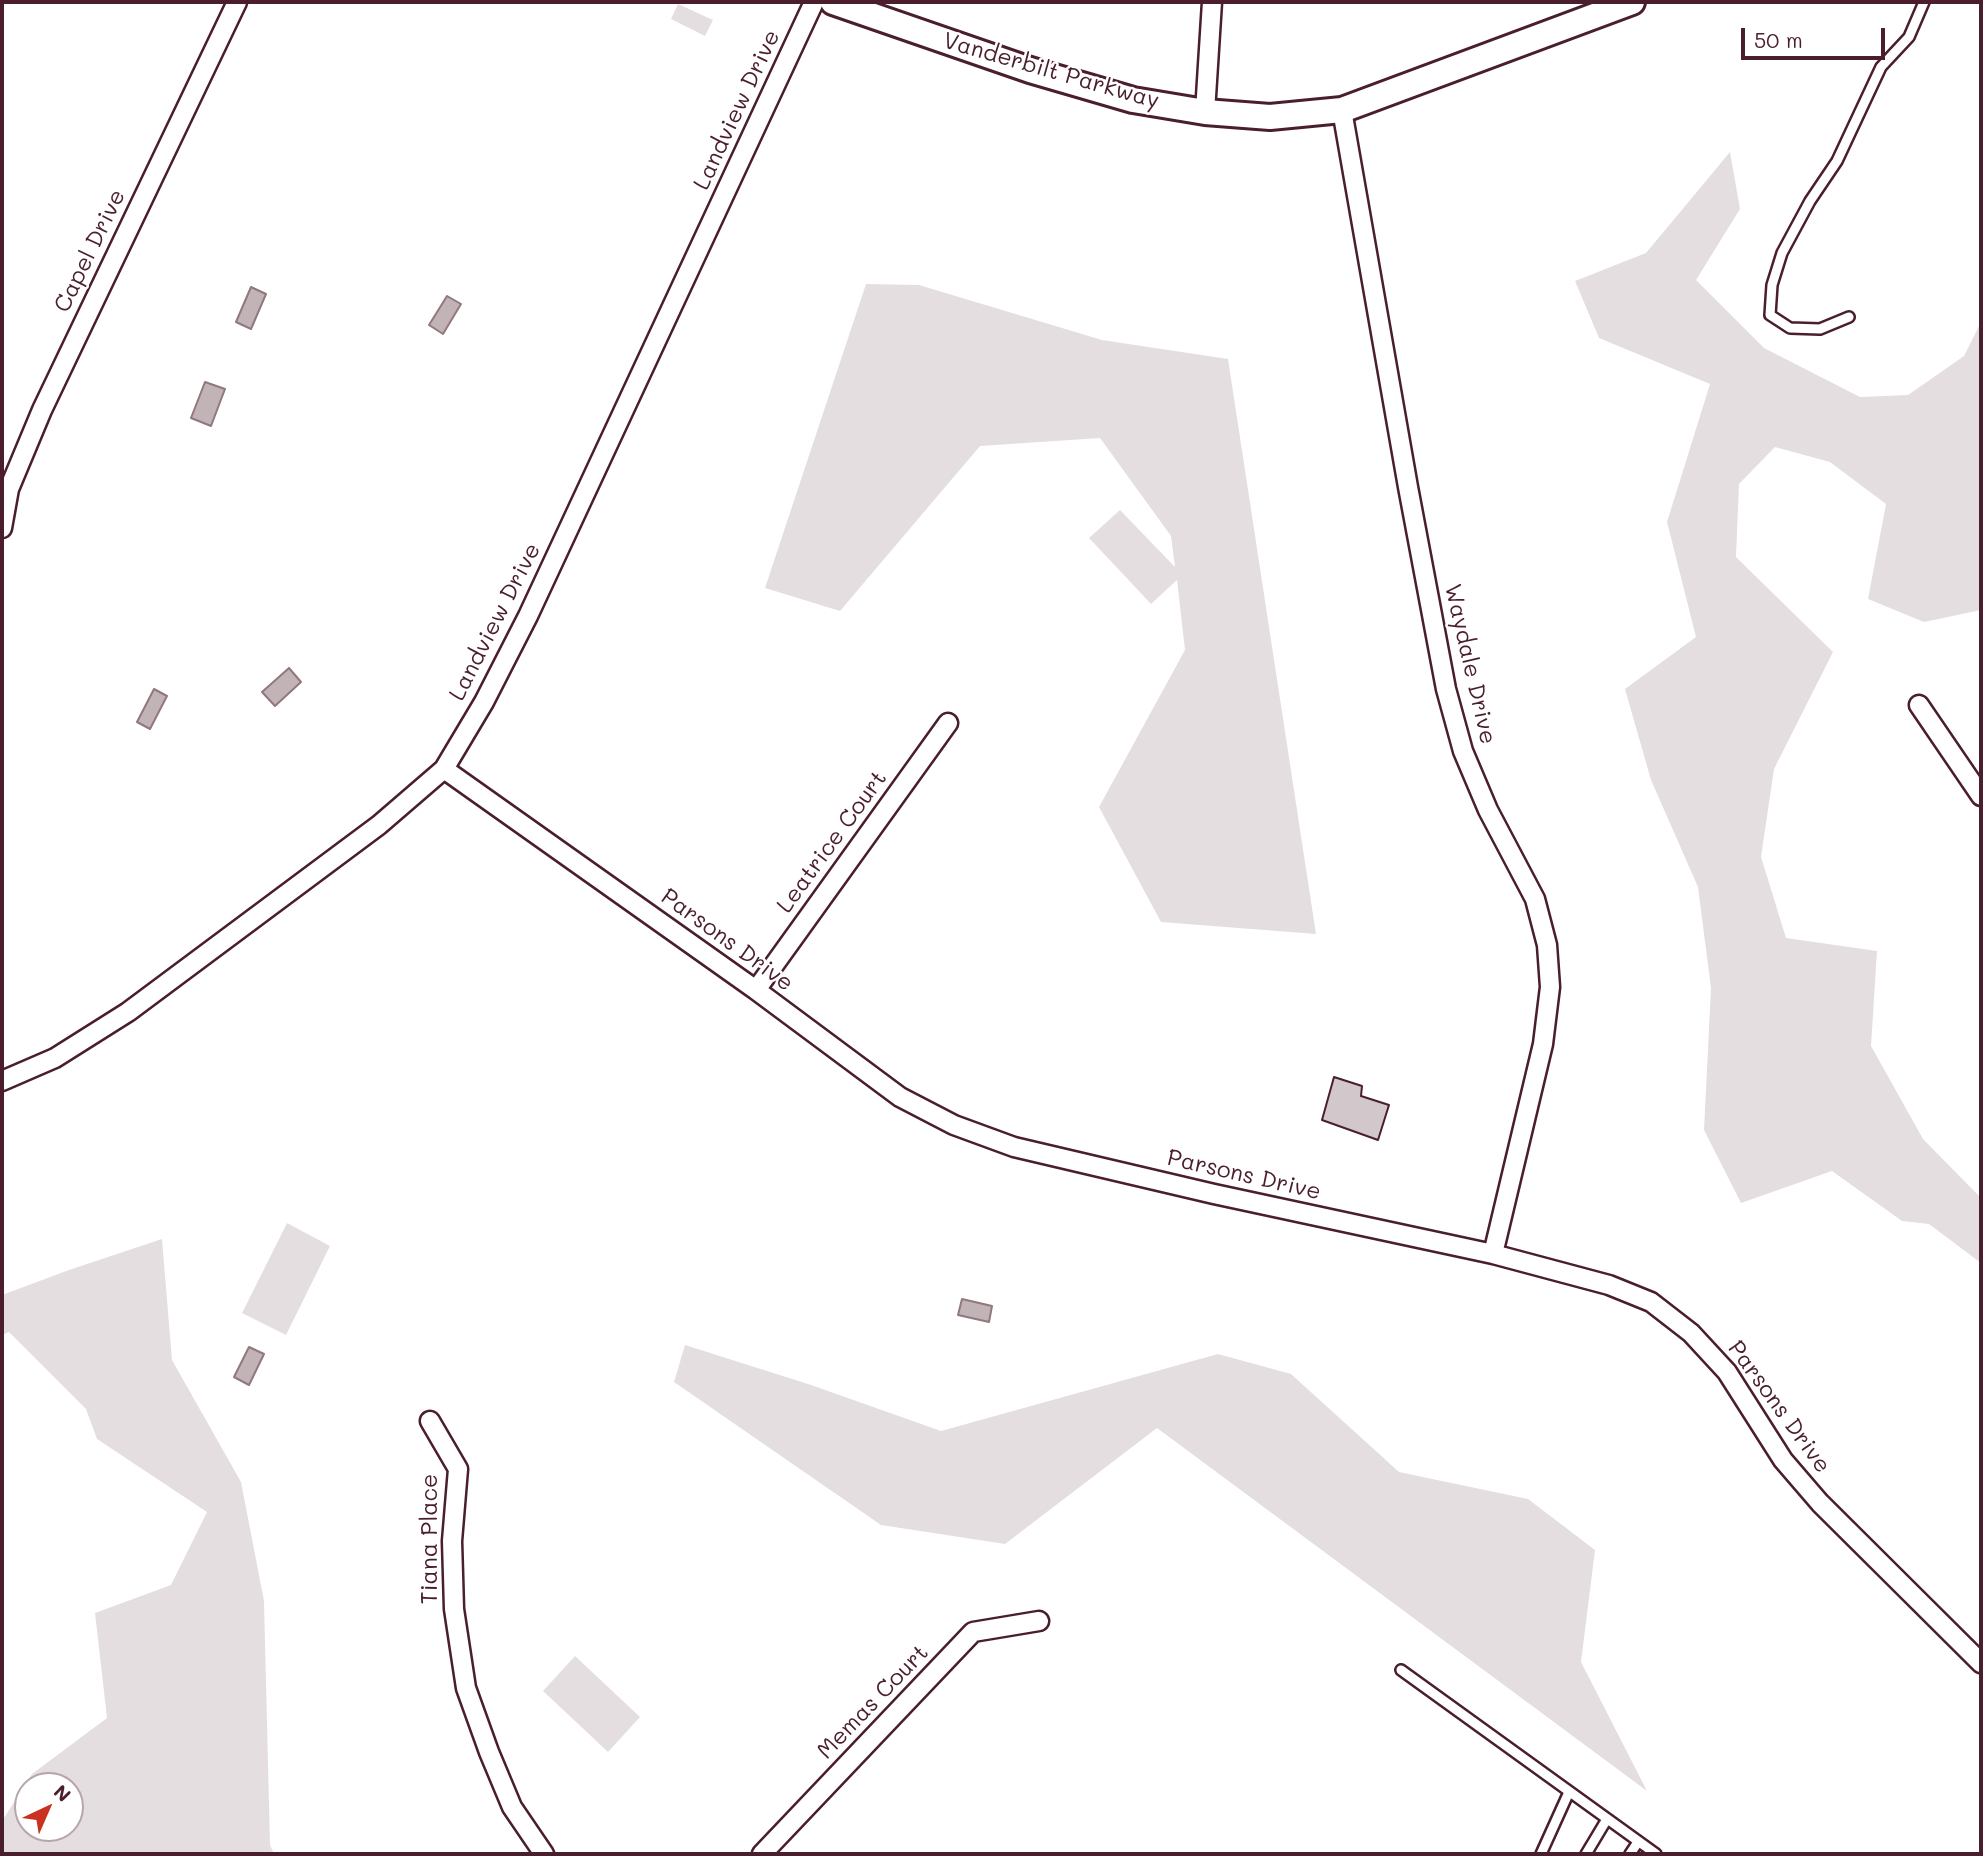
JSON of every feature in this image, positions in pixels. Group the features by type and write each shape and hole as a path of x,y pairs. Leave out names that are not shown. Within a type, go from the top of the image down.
{"main road":[{"name":"Vanderbilt Parkway","path":"833,2 1030,70 1133,100 1206,112 1270,117 1342,110 1632,2"}],"street":[{"name":"Capel Drive","path":"2,527 9,489 41,410 237,2"},
{"name":"Landview Drive","path":"2,1081 55,1058 128,1012 379,825 444,769 484,702 528,616 814,2"},
{"path":"1206,112 1212,2"},
{"name":"Waydale Drive","path":"1342,110 1446,689 1463,751 1488,810 1535,899 1547,945 1550,987 1543,1044 1493,1254"},
{"path":"1919,705 1981,796"},
{"name":"Leatrice Court","path":"756,990 948,723"},
{"name":"Parsons Drive","path":"444,769 756,990 900,1097 954,1125 1014,1147 1214,1194 1493,1254 1609,1286 1651,1303 1691,1333 1727,1372 1783,1460 1820,1503 1981,1663"},
{"name":"Tiana Place","path":"430,1420 458,1469 452,1541 454,1609 466,1688 512,1807 544,1854"},
{"name":"Memas Court","path":"762,1854 973,1632 1040,1621"}],"lane":[{"path":"1849,317 1820,329 1790,328 1770,315 1772,285 1782,253 1810,201 1837,161 1881,67 1909,37 1924,2"},
{"path":"1401,1670 1656,1854"},
{"path":"1541,1854 1569,1792"},
{"path":"1586,1854 1607,1819"},
{"path":"1630,1854 1638,1842"}],"shaded area":[{"path":"678,4 713,20 705,36 671,19"},
{"path":"1730,152 1740,209 1696,280 1764,348 1860,397 1908,395 1964,356 1981,322 1981,610 1924,622 1868,599 1886,504 1830,462 1775,447 1739,484 1736,557 1833,652 1774,769 1761,857 1786,938 1877,951 1871,1046 1923,1139 1981,1198 1981,1263 1929,1224 1902,1221 1832,1171 1741,1203 1704,1130 1711,988 1698,887 1651,780 1625,689 1696,637 1667,522 1710,384 1599,338 1575,281 1646,253"},
{"path":"866,284 919,285 1102,340 1228,359 1316,934 1161,922 1099,807 1185,650 1177,580 1151,604 1089,538 1120,510 1175,567 1171,536 1100,438 980,446 840,611 765,588"},
{"path":"251,287 266,294 251,329 236,322"},
{"path":"447,296 461,304 443,334 429,325"},
{"path":"205,382 225,389 211,426 191,418"},
{"path":"289,668 301,682 275,706 262,692"},
{"path":"154,689 167,696 150,729 137,722"},
{"path":"287,1223 330,1246 286,1335 242,1313"},
{"path":"162,1239 172,1360 241,1482 264,1601 270,1845 274,1854 2,1854 2,1821 14,1802 14,1842 84,1842 84,1772 35,1772 107,1718 95,1613 171,1585 207,1512 97,1439 86,1409 9,1332 2,1335 2,1295"},
{"path":"962,1299 992,1306 989,1322 958,1315"},
{"path":"685,1345 811,1385 941,1431 1218,1354 1291,1374 1399,1472 1528,1499 1595,1550 1581,1662 1647,1791 1157,1428 1005,1544 881,1525 674,1382"},
{"path":"249,1347 264,1354 249,1385 234,1377"},
{"path":"575,1656 640,1717 608,1752 543,1691"}],"building":[{"path":"1334,1077 1362,1086 1361,1096 1389,1105 1378,1140 1322,1120"}]}
